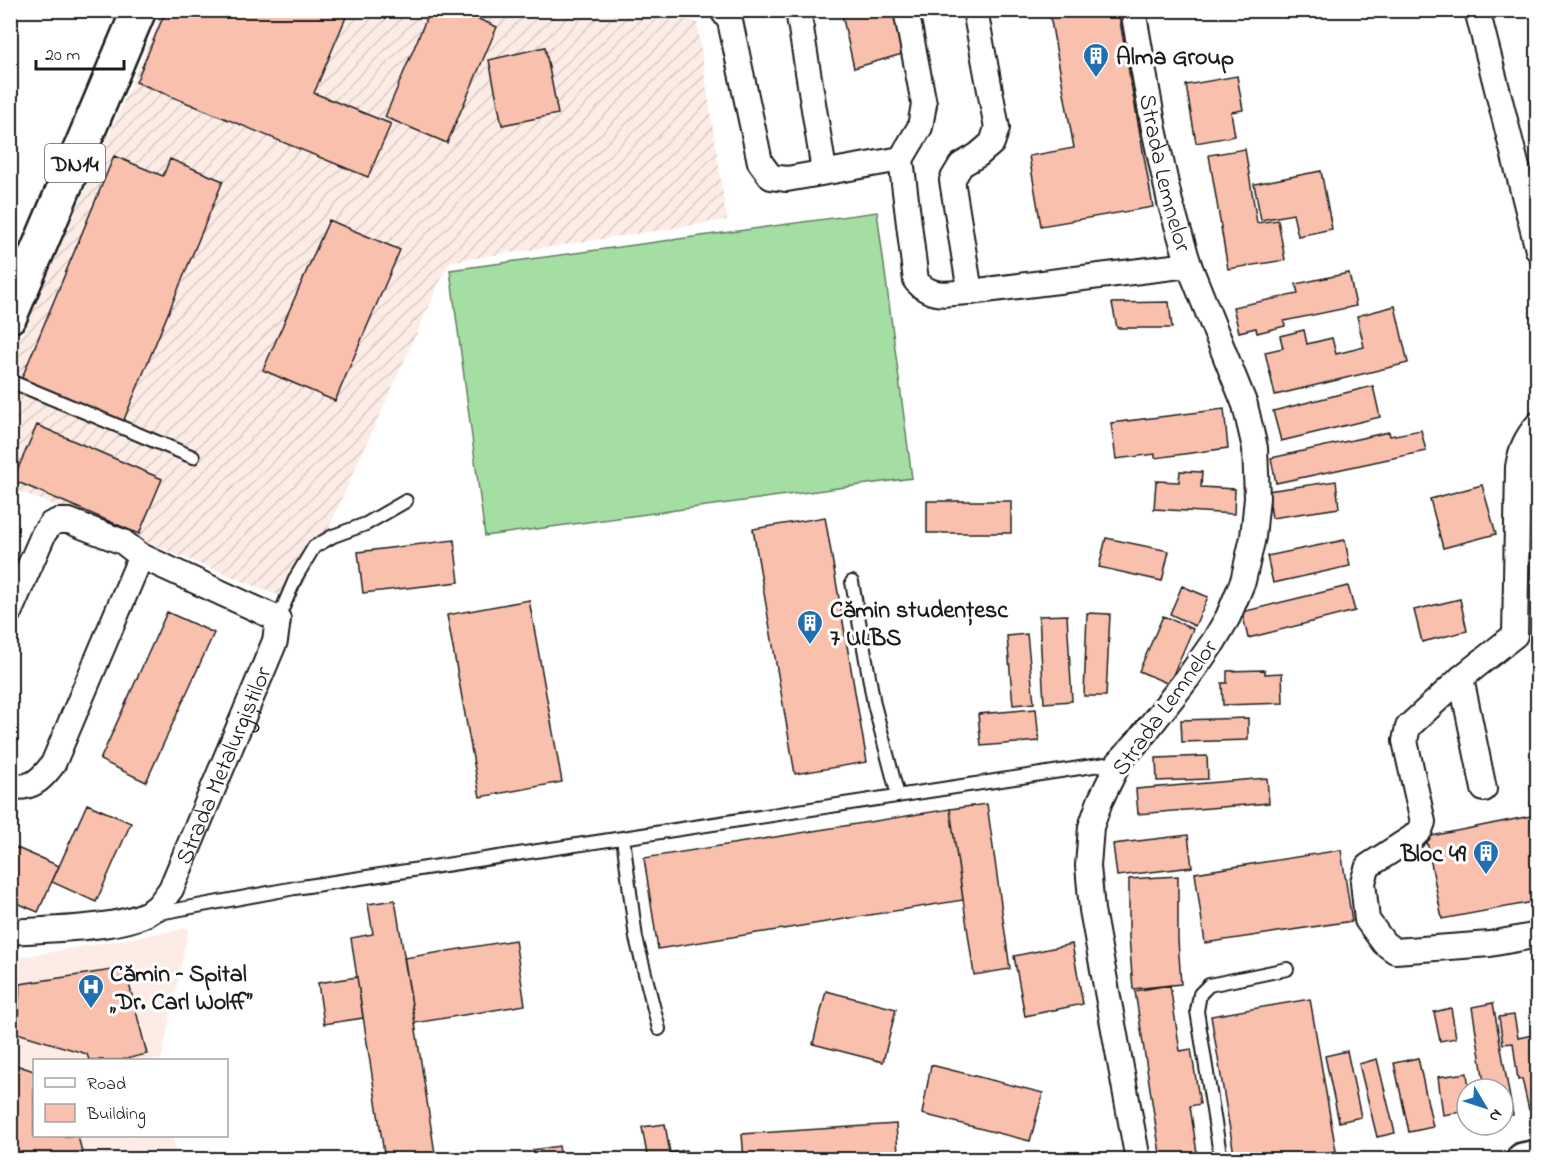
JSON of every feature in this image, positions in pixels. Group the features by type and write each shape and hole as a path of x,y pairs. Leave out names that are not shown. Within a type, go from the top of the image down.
{"main road":[{"name":"DN14","path":"10,316 139,10"},
{"path":"1523,1160 1538,1157"}],"street":[{"path":"722,10 730,21 760,162 771,177 787,179 901,159 920,126 924,104 906,10"},
{"path":"798,10 824,171"},
{"path":"970,292 952,180 961,165 992,143 997,128 975,10"},
{"name":"Strada Lemnelor","path":"1133,10 1170,202 1189,266 1245,405 1255,448 1257,498 1253,537 1243,581 1228,617 1190,675 1119,762 1100,801 1091,827 1088,866 1092,910 1138,1160"},
{"path":"1477,10 1538,250"},
{"name":"Strada Lemnelor","path":"901,159 916,281 924,289 934,294 970,292 1189,266"},
{"path":"1538,424 1527,437 1520,453 1518,467 1526,634 1461,678 1408,727 1405,741 1423,822 1420,830 1413,837 1368,866 1363,882 1367,920 1384,943 1395,951 1490,944 1538,935"},
{"path":"10,610 44,533 51,524 69,520 123,542 141,556 278,619"},
{"path":"10,786 20,788 33,784 43,777 52,764 141,556"},
{"name":"Strada Metalurgiștilor","path":"10,932 110,925 138,917 156,908 171,889 275,641 278,619"},
{"path":"1461,678 1484,789"}],"lane":[{"path":"10,381 194,457"},
{"path":"278,619 296,577 314,547 333,536 366,524 406,501"},
{"path":"852,582 874,704 898,796"},
{"path":"138,917 295,888 1119,762"},
{"path":"623,838 636,938 659,1029"},
{"path":"1221,1160 1197,1011 1200,994 1209,985 1287,969"}],"shaded area":[{"path":"672,10 697,23 727,220 449,262 295,602 11,488 11,360 163,11"},
{"name":"Cămin – Spital „Dr. Carl Wolff”","path":"189,928 161,1059 33,1059 33,1137 173,1137 177,1159 11,1159 10,959"}],"green space":[{"path":"877,212 912,478 485,536 450,270"}],"building":[{"path":"166,10 349,10 314,93 391,124 368,177 136,82"},
{"path":"430,10 458,10 497,27 447,143 385,117"},
{"path":"841,10 900,10 909,52 854,68"},
{"name":"Alma Group","path":"1049,10 1118,10 1153,207 1041,226 1029,156 1074,148"},
{"path":"545,47 558,114 502,125 489,60"},
{"path":"1237,76 1243,110 1231,112 1235,136 1196,143 1186,85"},
{"path":"1245,149 1257,223 1278,220 1285,260 1228,269 1209,155"},
{"path":"114,156 163,176 170,159 223,181 123,422 21,380"},
{"path":"1321,171 1332,229 1298,236 1293,214 1261,220 1254,184"},
{"path":"329,220 400,250 335,401 263,370"},
{"path":"1349,273 1356,306 1284,321 1285,326 1257,333 1256,328 1239,332 1233,307 1298,294 1296,284"},
{"path":"1169,302 1172,328 1117,328 1112,303"},
{"path":"1395,306 1408,363 1275,395 1265,352 1283,348 1280,336 1304,330 1307,344 1332,338 1336,354 1364,347 1357,316"},
{"path":"1373,386 1380,417 1281,441 1273,411"},
{"path":"1224,409 1228,448 1155,458 1155,454 1116,459 1111,423"},
{"path":"37,425 162,479 139,534 13,480"},
{"path":"1421,430 1426,451 1276,483 1271,458 1389,432 1390,436"},
{"path":"1180,471 1202,472 1201,487 1235,489 1234,514 1154,509 1156,481 1179,482"},
{"path":"1336,481 1339,508 1272,518 1268,491"},
{"path":"1482,485 1496,534 1443,548 1430,499"},
{"path":"927,501 1011,501 1011,533 927,533"},
{"name":"Cămin studențesc 7 ULBS","path":"825,517 867,762 795,774 753,529"},
{"path":"1106,538 1169,551 1162,581 1099,567"},
{"path":"454,540 459,582 363,593 358,552"},
{"path":"1345,540 1350,566 1273,583 1267,556"},
{"path":"1182,586 1208,597 1195,626 1170,614"},
{"path":"1348,586 1355,611 1248,638 1242,612"},
{"path":"1460,599 1467,631 1422,642 1414,610"},
{"path":"529,600 562,782 480,797 447,615"},
{"path":"167,612 214,633 146,782 100,760"},
{"path":"1087,613 1110,614 1106,696 1084,696"},
{"path":"1067,615 1072,701 1044,703 1039,616"},
{"path":"1163,616 1193,629 1169,684 1139,671"},
{"path":"1027,634 1034,703 1013,705 1007,636"},
{"path":"1265,670 1265,674 1282,673 1283,703 1223,705 1222,683 1227,683 1227,671"},
{"path":"1538,682 1538,716 1531,683"},
{"path":"1036,709 1039,741 981,746 978,714"},
{"path":"1248,718 1248,740 1182,742 1181,720"},
{"path":"1207,756 1208,779 1157,781 1156,758"},
{"path":"1267,778 1269,803 1138,814 1136,789"},
{"path":"87,804 131,823 96,902 52,882"},
{"path":"987,804 1010,969 974,975 950,809"},
{"path":"950,809 963,900 658,949 644,858"},
{"name":"Bloc 49","path":"1531,816 1538,852 1538,901 1442,919 1426,837"},
{"path":"1188,835 1192,867 1117,876 1113,844"},
{"path":"10,845 59,866 38,912 10,900"},
{"path":"1341,850 1352,921 1205,943 1195,873"},
{"path":"1178,876 1181,984 1133,989 1129,937 1129,879"},
{"path":"395,900 436,1160 385,1160 351,938 373,934 368,904"},
{"path":"515,940 525,1005 415,1023 404,958"},
{"path":"1072,944 1083,1004 1025,1016 1014,956"},
{"path":"125,968 147,1054 125,1059 89,1059 87,1054 17,1033 20,984"},
{"path":"1538,969 1538,1014 1529,971"},
{"path":"357,977 363,1018 324,1024 318,983"},
{"path":"1170,985 1180,1051 1191,1049 1200,1104 1190,1106 1198,1160 1161,1160 1135,991"},
{"path":"826,991 896,1009 883,1062 813,1044"},
{"path":"1310,999 1336,1151 1289,1160 1235,1160 1211,1016"},
{"path":"1493,1003 1506,1077 1483,1077 1472,1007"},
{"path":"1451,1008 1456,1038 1440,1041 1434,1012"},
{"path":"1514,1015 1518,1038 1538,1034 1538,1109 1529,1110 1522,1079 1518,1080 1513,1043 1503,1044 1499,1017"},
{"path":"1347,1051 1361,1117 1339,1122 1325,1056"},
{"path":"1418,1058 1433,1127 1409,1132 1394,1063"},
{"path":"1377,1059 1395,1133 1377,1137 1359,1064"},
{"path":"10,1063 33,1071 33,1137 78,1137 84,1160 28,1160 27,1156 10,1151"},
{"path":"931,1065 1043,1093 1030,1141 922,1114"},
{"path":"1467,1073 1468,1077 1455,1077 1455,1113 1443,1115 1438,1077"},
{"path":"665,1124 670,1153 686,1150 687,1160 616,1160 647,1155 642,1127"},
{"path":"896,1124 898,1153 810,1160 744,1160 742,1134"},
{"path":"559,1146 561,1160 534,1160 533,1150"}],"place":[{"name":"Alma Group","path":"1096,79"},
{"name":"Cămin studențesc 7 ULBS","path":"810,646"},
{"name":"Bloc 49","path":"1486,876"},
{"name":"Cămin – Spital „Dr. Carl Wolff”","path":"91,1010"}]}
